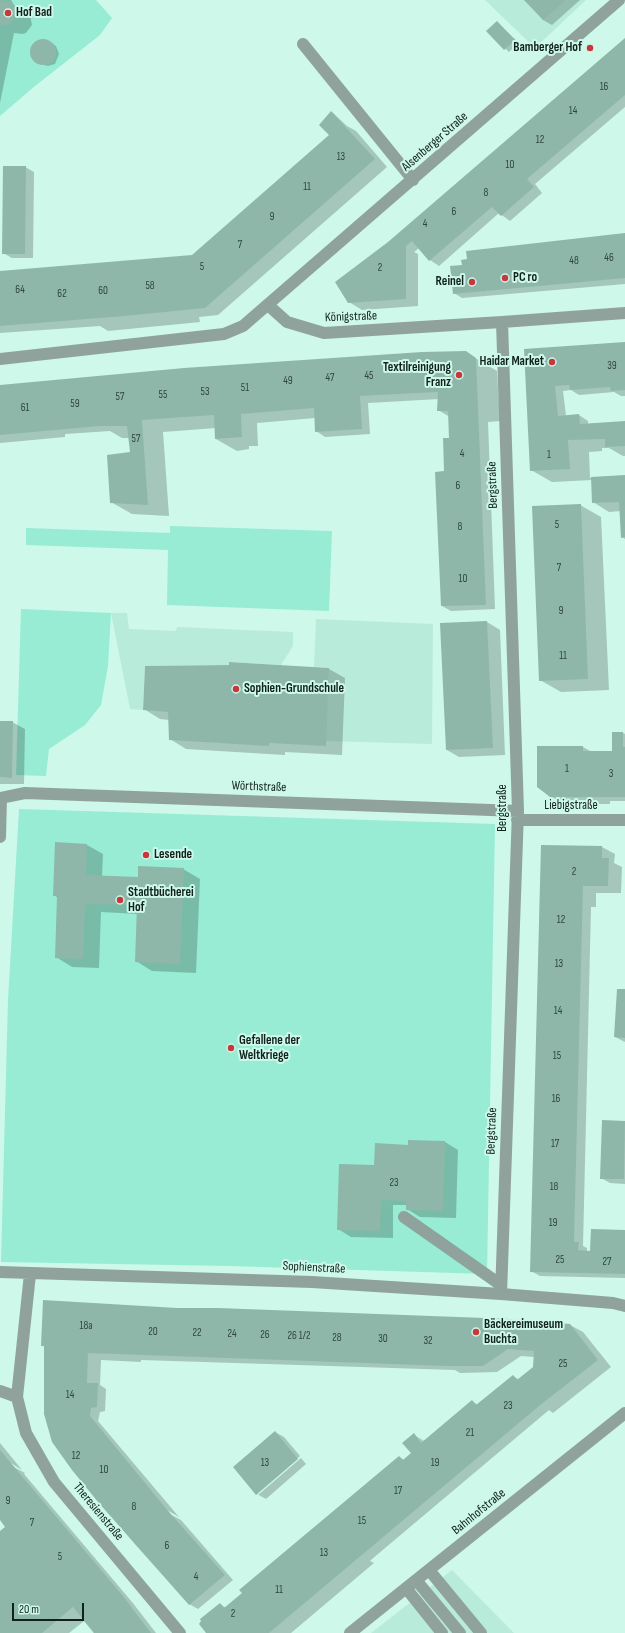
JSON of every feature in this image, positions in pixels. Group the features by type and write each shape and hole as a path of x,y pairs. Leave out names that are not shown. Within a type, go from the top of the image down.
{"street":[{"name":"Alsenberger Straße","path":"268,305 619,0"},
{"path":"303,44 412,180"},
{"path":"0,359 224,334 243,326 268,305"},
{"name":"Königstraße","path":"268,305 288,322 324,333 625,313"},
{"name":"Bergstraße","path":"501,1289 518,815 502,322"},
{"name":"Wörthstraße","path":"1,798 25,793 518,815"},
{"path":"0,837 1,798"},
{"name":"Liebigstraße","path":"518,815 625,820"},
{"path":"404,1217 501,1289"},
{"name":"Sophienstraße","path":"0,1272 501,1289 613,1303 625,1306"},
{"name":"Theresienstraße","path":"30,1274 17,1397 26,1433 54,1482 180,1633"},
{"path":"0,1391 17,1397"},
{"name":"Bahnhofstraße","path":"350,1633 625,1413"},
{"path":"429,1570 481,1633"},
{"path":"416,1580 460,1633"},
{"path":"406,1588 442,1633"}],"shaded area":[{"path":"0,0 96,0 112,18 100,35 35,86 0,116"},
{"path":"485,0 586,0 535,48"},
{"path":"170,526 332,531 329,611 167,605 168,550 26,545 26,528 170,533"},
{"path":"21,609 111,613 108,666 101,705 85,725 49,749 46,776 16,775"},
{"path":"111,613 127,613 129,629 176,631 177,627 293,632 293,646 281,665 229,662 229,665 145,666 143,710 130,709"},
{"path":"316,619 433,624 432,744 325,741 329,668 314,667"},
{"path":"19,809 495,824 487,1274 230,1266 1,1262 8,1000"},
{"path":"452,1570 514,1633 371,1633"}],"building":[{"name":"Hof Bad","path":"0,0 11,2 16,10 16,15 10,24 0,24"},
{"path":"524,0 566,0 543,20"},
{"path":"497,21 515,40 504,50 486,31"},
{"path":"625,38 625,95 527,179 534,187 501,216 492,207 429,261 412,241 406,246 406,299 348,303 335,282 388,242"},
{"path":"43,39 52,43 56,52 52,61 43,65 34,61 30,52 34,43"},
{"path":"331,111 375,159 205,308 0,326 0,271 192,255 329,135 319,125"},
{"path":"3,166 26,166 25,254 2,254"},
{"path":"625,233 625,278 453,294 450,266 462,265 461,260 467,259 466,251"},
{"path":"625,342 625,390 611,391 610,387 570,390 569,385 555,386 558,416 579,414 580,424 625,421 625,446 605,447 605,439 568,440 570,469 530,471 524,349"},
{"path":"466,351 476,358 486,605 441,606 435,472 444,471 443,438 449,438 448,411 437,411 438,392 360,396 362,429 315,432 314,408 241,414 242,437 215,439 214,415 142,420 148,505 110,503 107,455 130,452 127,426 100,426 0,435 0,385 184,368 422,352"},
{"path":"625,475 625,537 621,538 619,502 592,503 591,477"},
{"path":"581,504 588,679 539,681 532,506"},
{"path":"487,621 493,748 446,750 440,623"},
{"name":"Sophien-Grundschule","path":"229,662 329,668 326,746 269,743 269,746 169,740 168,712 143,710 145,666 229,665"},
{"path":"0,721 13,721 12,778 0,777"},
{"path":"612,732 623,732 623,747 625,747 625,797 550,797 537,787 537,746 583,746 583,751 612,751"},
{"name":"Stadtbücherei Hof","path":"55,842 87,844 86,875 138,877 138,866 184,868 180,964 135,962 137,905 85,904 83,959 55,958 57,896 53,896"},
{"path":"541,845 602,846 602,858 609,858 608,886 583,886 574,1242 579,1242 578,1250 590,1251 591,1229 625,1230 625,1274 530,1272"},
{"path":"617,989 625,989 625,1038 614,1037"},
{"path":"602,1120 625,1121 624,1179 600,1179"},
{"path":"408,1140 445,1141 443,1211 406,1210 406,1201 381,1200 380,1231 337,1230 339,1164 374,1165 375,1143 408,1145"},
{"path":"43,1300 177,1308 218,1308 511,1319 570,1324 598,1360 539,1406 269,1633 206,1633 199,1624 201,1621 200,1619 220,1603 224,1608 242,1593 239,1590 399,1456 403,1460 411,1453 402,1443 414,1433 421,1443 472,1400 476,1405 513,1375 517,1380 533,1367 534,1351 508,1349 483,1366 88,1353 87,1383 98,1383 97,1407 91,1408 90,1416 169,1512 225,1575 189,1605 98,1502 52,1442 44,1414 44,1346 41,1346"},
{"path":"275,1431 298,1459 256,1495 233,1467"},
{"path":"0,1450 123,1596 151,1633 94,1633 73,1607 42,1633 0,1633 0,1531 5,1527 0,1520"}],"place":[{"name":"Hof Bad","path":"8,13"},
{"name":"Bamberger Hof","path":"590,48"},
{"name":"PC ro","path":"505,278"},
{"name":"Reinel","path":"472,282"},
{"name":"Haidar Market","path":"552,362"},
{"name":"Textilreinigung Franz","path":"459,375"},
{"name":"Sophien-Grundschule","path":"236,689"},
{"name":"Lesende","path":"146,855"},
{"name":"Stadtbücherei Hof","path":"120,900"},
{"name":"Gefallene der Weltkriege","path":"231,1048"},
{"name":"Bäckereimuseum Buchta","path":"476,1332"}]}
